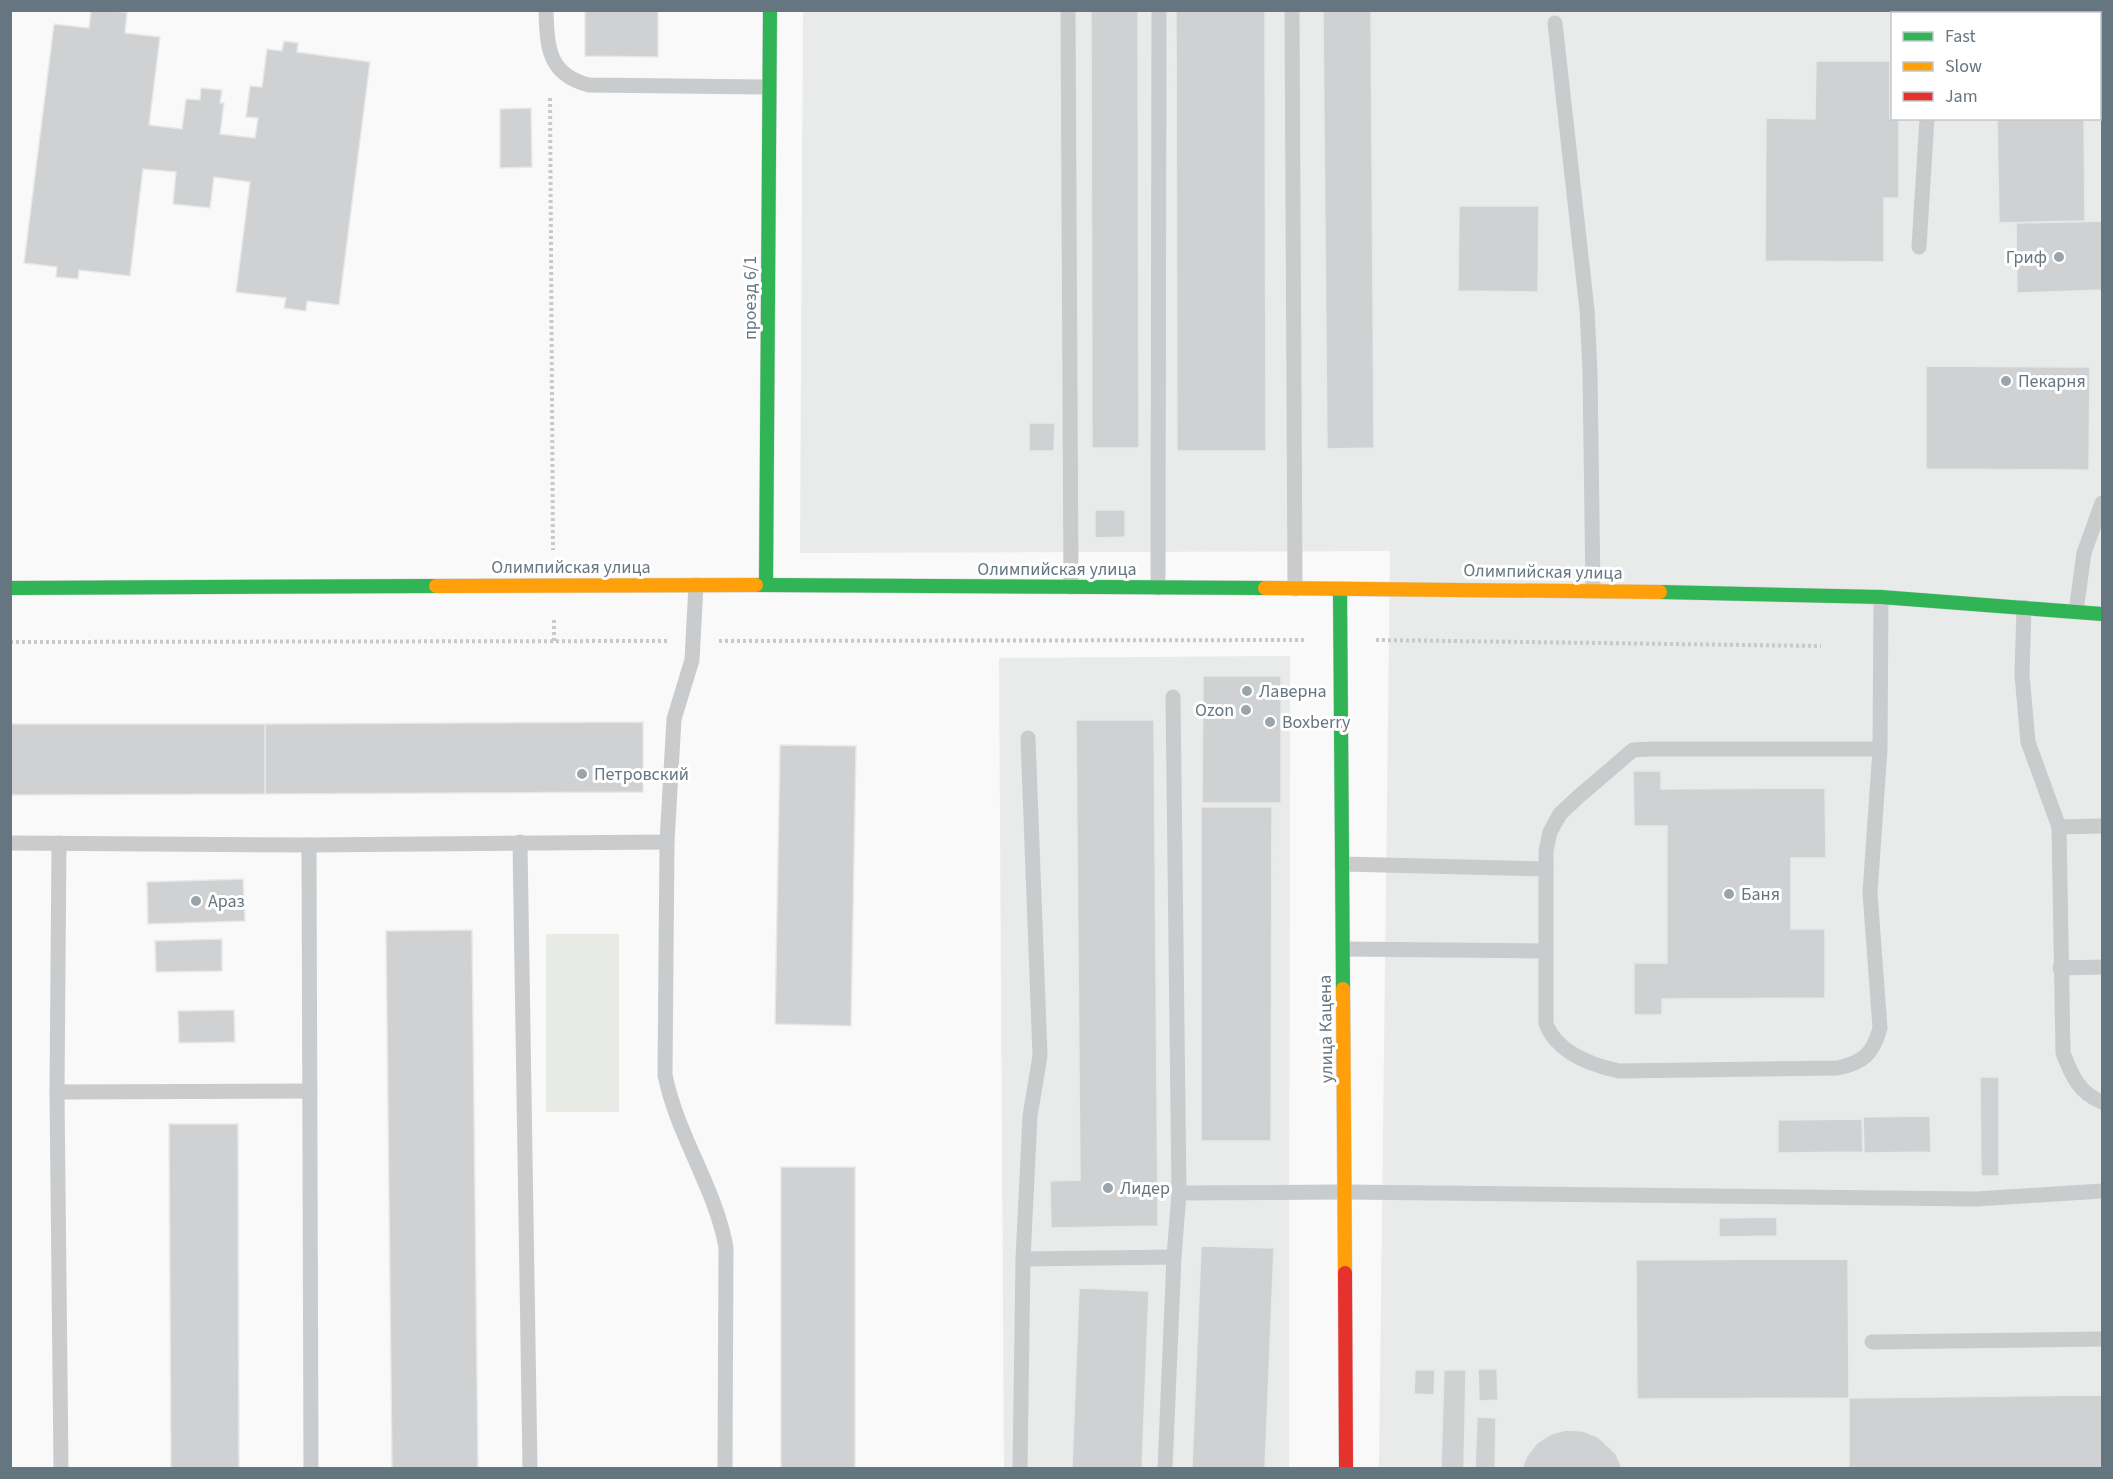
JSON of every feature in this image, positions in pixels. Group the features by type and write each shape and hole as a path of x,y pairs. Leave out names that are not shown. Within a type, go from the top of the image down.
{"street":[{"name":"проезд 6/1","path":"766,585 770,10"},
{"name":"Олимпийская улица","path":"10,588 766,585 1593,590 1881,597 2103,614"},
{"name":"улица Кацена","path":"1340,589 1346,1468"}],"lane":[{"path":"546,10 550,50 555,65 575,82 589,85 769,87"},
{"path":"1068,10 1071,587"},
{"path":"1158,588 1159,10"},
{"path":"1292,10 1295,588"},
{"path":"1555,23 1587,310 1593,590"},
{"path":"1919,248 1927,120"},
{"path":"2076,611 2084,553 2103,503"},
{"path":"696,585 692,660 675,719 667,842 665,1075 670,1101 722,1222 726,1247 725,1468"},
{"path":"1880,749 1633,750 1560,814 1550,832 1546,869 1546,1024 1551,1037 1561,1047 1602,1068 1619,1071 1838,1068 1866,1058 1875,1045 1880,1028 1870,893 1880,749 1881,597"},
{"path":"2024,607 2022,675 2028,742 2059,826 2063,1053 2073,1078 2088,1096 2103,1102"},
{"path":"1166,1468 1174,1257 1179,1193 1173,697"},
{"path":"1020,1468 1023,1259 1030,1116 1040,1056 1028,738"},
{"path":"2059,826 2103,826"},
{"path":"520,842 530,1468"},
{"path":"10,843 309,845 667,842"},
{"path":"59,843 57,1092 61,1468"},
{"path":"309,845 311,1468"},
{"path":"1342,864 1546,869"},
{"path":"1343,949 1546,951"},
{"path":"2060,968 2103,967"},
{"path":"57,1092 310,1091"},
{"path":"1179,1193 1345,1192 1976,1199 2103,1191"},
{"path":"1023,1259 1174,1257"},
{"path":"1872,1342 2103,1340"}],"path":[{"path":"550,97 554,641"},
{"path":"717,641 1340,640 1821,646"},
{"path":"10,642 670,641"}],"shaded area":[{"path":"803,11 2102,11 2102,1468 1379,1468 1390,551 800,553"},
{"path":"1290,656 1289,1468 1004,1468 999,658"},
{"path":"546,934 619,934 619,1112 546,1112"}],"building":[{"path":"91,10 127,12 125,33 160,37 149,125 182,129 186,99 200,100 201,88 222,90 220,103 224,103 220,134 255,138 258,118 246,117 250,86 262,87 267,49 282,51 284,41 298,43 297,52 370,62 339,305 307,301 306,311 284,308 286,298 236,292 250,182 214,177 210,208 173,204 176,172 143,169 130,276 79,270 78,279 56,277 57,267 24,263 54,24 89,28"},
{"path":"585,10 658,10 658,57 585,56"},
{"path":"1091,10 1138,10 1139,448 1092,448"},
{"path":"1176,10 1265,10 1266,451 1177,451"},
{"path":"1323,10 1371,10 1374,448 1327,449"},
{"path":"1816,61 1890,61 1890,119 1899,120 1899,198 1884,198 1884,262 1765,261 1766,118 1815,119"},
{"path":"531,108 532,167 500,168 500,109"},
{"path":"1997,120 2084,120 2085,221 1999,223"},
{"path":"1459,206 1539,206 1538,292 1458,291"},
{"name":"Гриф","path":"2102,221 2102,290 2017,293 2016,223"},
{"path":"1926,366 2090,367 2089,470 1926,469"},
{"path":"1029,423 1055,423 1054,451 1029,451"},
{"path":"1095,510 1125,510 1125,537 1095,538"},
{"path":"1203,676 1281,676 1281,803 1202,803"},
{"path":"1076,720 1154,720 1158,1226 1051,1228 1050,1181 1080,1180"},
{"path":"643,722 643,792 265,794 265,724"},
{"path":"10,724 265,724 265,794 10,795"},
{"path":"780,745 856,746 851,1026 775,1024"},
{"name":"Баня","path":"1633,771 1661,771 1661,789 1825,788 1826,858 1791,858 1791,929 1825,929 1825,998 1662,999 1662,1015 1634,1015 1634,963 1667,963 1667,826 1634,826"},
{"path":"1201,807 1272,807 1271,1141 1201,1141"},
{"name":"Араз","path":"243,879 245,921 148,924 147,882"},
{"path":"472,930 478,1468 392,1468 386,931"},
{"path":"222,939 222,971 156,972 155,941"},
{"path":"234,1010 235,1042 179,1043 178,1011"},
{"path":"1980,1077 1999,1077 1999,1176 1981,1176"},
{"path":"1930,1116 1931,1152 1864,1153 1863,1117"},
{"path":"1862,1119 1863,1152 1778,1153 1778,1120"},
{"path":"169,1124 238,1124 239,1468 171,1468"},
{"path":"781,1167 855,1167 855,1468 781,1468"},
{"path":"1777,1217 1777,1236 1719,1237 1719,1218"},
{"path":"1201,1246 1274,1248 1265,1468 1192,1468"},
{"path":"1848,1259 1849,1398 1637,1399 1636,1260"},
{"path":"1079,1288 1149,1291 1142,1468 1072,1468"},
{"path":"1478,1369 1497,1369 1498,1400 1479,1401"},
{"path":"1415,1370 1435,1370 1434,1395 1414,1394"},
{"path":"1444,1370 1466,1370 1464,1468 1441,1468"},
{"path":"2102,1395 2102,1468 1849,1468 1849,1398"},
{"path":"1477,1417 1496,1418 1495,1468 1475,1468"},
{"path":"1566,1430 1583,1431 1598,1437 1616,1454 1622,1468 1522,1468 1527,1456 1537,1443 1551,1434"}],"traffic: fast":[{"path":"766,585 770,10"},
{"path":"756,585 1265,588"},
{"path":"10,588 436,586"},
{"path":"1340,589 1343,989"},
{"path":"1660,592 1881,597 2102,614"}],"traffic: slow":[{"path":"436,586 756,585"},
{"path":"1265,588 1660,592"},
{"path":"1343,989 1345,1273"}],"traffic: jam":[{"path":"1345,1273 1346,1468"}],"place":[{"name":"Гриф","path":"2059,257"},
{"name":"Пекарня","path":"2006,381"},
{"name":"Лаверна","path":"1247,691"},
{"name":"Ozon","path":"1246,710"},
{"name":"Boxberry","path":"1270,722"},
{"name":"Петровский","path":"582,774"},
{"name":"Баня","path":"1729,894"},
{"name":"Араз","path":"196,901"},
{"name":"Лидер","path":"1108,1188"}]}
